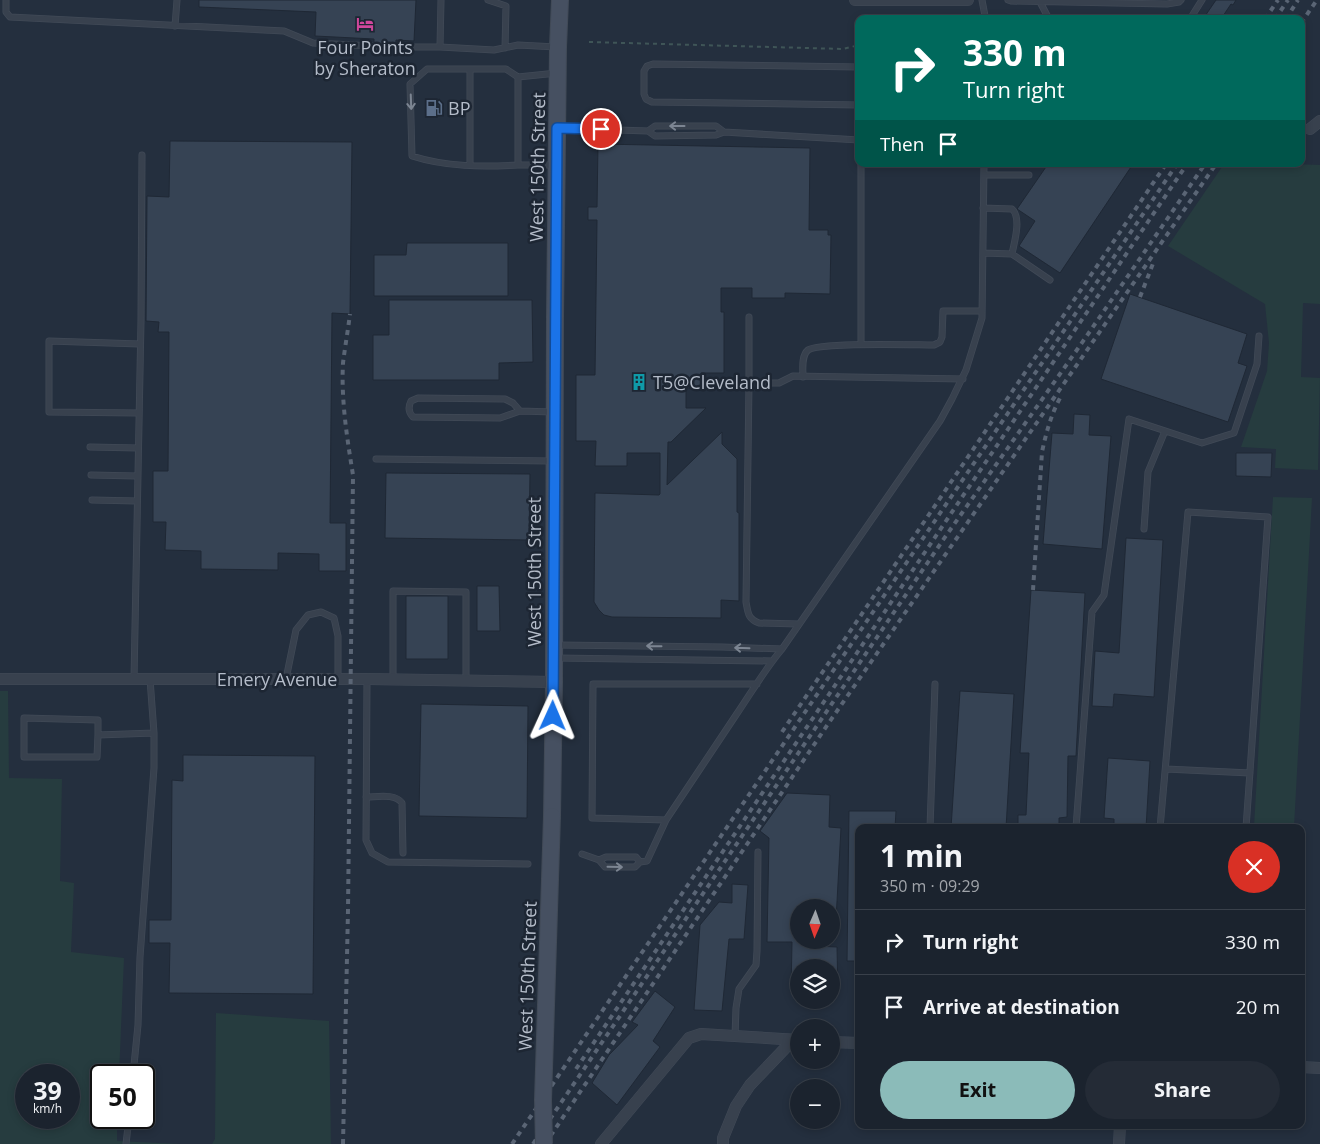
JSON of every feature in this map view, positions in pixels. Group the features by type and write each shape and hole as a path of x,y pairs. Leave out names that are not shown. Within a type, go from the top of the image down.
{"main road":[{"name":"West 150th Street","path":"544,1144 554,682 554,461 560,0"}],"street":[{"path":"855,0 968,0"},
{"path":"1310,129 1320,120"},
{"name":"Emery Avenue","path":"0,680 367,679 554,682"},
{"path":"601,1144 689,1038 701,1034 790,1040"},
{"path":"840,1042 855,1043"},
{"path":"723,1144 723,1138 736,1106 750,1085 790,1046"},
{"path":"1305,1067 1320,1068"},
{"path":"1119,1144 1120,1129"}],"lane":[{"path":"6,0 6,12 10,17 284,31 313,44 374,46"},
{"path":"175,26 177,0"},
{"path":"440,46 441,0"},
{"path":"488,0 506,6 505,48"},
{"path":"982,0 984,15"},
{"path":"1008,0 1166,4 1181,0"},
{"path":"1193,15 1202,0"},
{"path":"1040,2 1047,15"},
{"path":"396,47 440,46 494,50 518,45 558,47"},
{"path":"855,67 653,64 647,66 644,71 644,94 646,99 652,102 855,106"},
{"path":"557,165 470,165 428,161 412,156 410,84 427,69 506,69 518,77 558,73"},
{"path":"470,69 470,165"},
{"path":"518,77 518,164"},
{"path":"648,131 655,126 716,126 724,132"},
{"path":"557,128 648,131 655,136 716,135 724,132 855,140"},
{"path":"134,679 142,155"},
{"path":"861,167 862,344"},
{"path":"582,854 599,860 605,867 636,868 640,862 646,861 666,820 772,661 936,427 963,378 982,318 984,167"},
{"path":"984,175 1029,175"},
{"path":"983,208 1012,209 1017,214 1012,254"},
{"path":"983,253 1012,254 1050,280"},
{"path":"803,376 804,358 806,353 813,348 862,344 934,345 940,342 942,337 943,311 982,312"},
{"path":"749,317 747,611 750,618 759,623 798,624"},
{"path":"1076,824 1092,612 1104,595 1129,419 1202,443 1234,433 1257,364 1259,336"},
{"path":"139,413 49,412 49,341 140,344"},
{"path":"749,383 779,383 793,376 963,378"},
{"path":"520,411 513,403 505,399 418,398 411,401 408,406 409,413 413,417 500,418 520,411 555,412"},
{"path":"1144,529 1148,472 1165,431"},
{"path":"90,446 138,448"},
{"path":"376,459 554,461"},
{"path":"91,475 137,476"},
{"path":"92,500 137,501"},
{"path":"1160,824 1188,512 1268,517 1246,824"},
{"path":"393,680 393,591 466,592 466,680"},
{"path":"286,679 296,630 308,614 321,612 334,618 338,636 338,679"},
{"path":"554,651 703,647 782,649"},
{"path":"703,647 703,659"},
{"path":"554,651 772,661"},
{"path":"134,1064 154,768 154,733 150,679"},
{"path":"367,679 366,840 372,853 388,862 528,864"},
{"path":"666,820 592,818 593,684 757,684"},
{"path":"930,824 935,684"},
{"path":"24,718 98,720 98,735 97,757 24,757 24,718"},
{"path":"98,735 154,733"},
{"path":"1166,769 1250,773"},
{"path":"366,797 394,797 400,799 402,803 403,853"},
{"path":"735,1036 739,989 756,965 758,852"},
{"path":"599,860 606,856 636,857 640,862"},
{"path":"126,1144 128,1129"}],"path":[{"path":"589,42 843,49 855,46"}],"green space":[{"path":"1305,164 1320,165 1320,304 1303,303 1301,377 1320,378 1318,470 1275,468 1276,449 1241,447 1267,371 1269,343 1265,304 1168,246 1222,167 1305,167"},
{"path":"1273,497 1312,498 1294,824 1254,824"},
{"path":"0,691 8,691 9,778 62,779 60,881 74,883 71,952 124,958 119,1064 90,1064 90,1129 117,1129 117,1141 180,1144 0,1144"},
{"path":"216,1013 329,1021 331,1144 212,1144 215,1139"}],"building":[{"name":"Four Points by Sheraton","path":"199,0 416,0 414,41 396,40 395,55 374,54 374,39 315,36 316,12 199,7"},
{"path":"1216,0 1236,0 1224,15 1206,15"},
{"path":"170,141 352,142 350,314 332,313 330,523 346,523 346,571 319,571 319,554 278,553 278,570 201,569 201,551 165,550 166,522 153,522 153,471 168,471 169,332 158,332 159,322 146,321 147,196 169,197"},
{"name":"T5@Cleveland","path":"598,144 810,148 809,230 828,230 828,235 831,235 830,294 785,293 785,298 752,298 752,288 721,288 721,312 724,312 724,373 701,373 701,388 686,388 686,408 706,408 671,442 668,442 667,485 722,432 722,444 737,459 739,601 721,600 721,618 612,617 604,615 594,602 595,493 660,494 660,453 627,453 627,466 595,466 596,441 576,441 576,375 595,375 597,220 588,220 588,207 597,207"},
{"path":"1046,167 1131,167 1060,273 1019,246 1035,221 1017,209"},
{"path":"407,243 508,243 508,296 374,296 374,255 406,255"},
{"path":"1130,294 1247,334 1238,363 1247,366 1228,422 1101,379"},
{"path":"389,300 532,300 533,362 499,363 499,380 373,380 373,335 389,335"},
{"path":"1074,414 1090,415 1089,435 1111,436 1102,549 1043,544 1052,433 1073,434"},
{"path":"1236,453 1272,453 1271,477 1236,476"},
{"path":"386,473 530,474 529,540 385,538"},
{"path":"1126,538 1163,540 1154,697 1114,694 1113,707 1092,706 1095,651 1119,653"},
{"path":"477,586 499,586 500,631 477,631"},
{"path":"1031,590 1085,593 1076,756 1068,756 1067,817 1059,818 1059,824 1018,824 1018,815 1026,815 1029,753 1020,753"},
{"path":"406,596 448,596 448,659 406,659"},
{"path":"960,691 1014,694 1006,824 951,824"},
{"path":"421,704 528,706 527,818 419,816"},
{"path":"183,755 315,756 313,994 169,993 170,943 149,943 149,920 171,920 172,780 183,781"},
{"path":"1108,758 1150,761 1146,824 1114,824 1114,819 1104,818"},
{"path":"787,793 830,795 829,827 841,828 837,899 790,899 790,942 767,942 769,838 760,831"},
{"path":"849,811 896,811 895,824 855,824 855,961 847,961"},
{"path":"732,884 748,885 744,939 729,939 722,1011 694,1010 700,925 719,902 732,903"},
{"path":"792,949 837,949 837,959 792,959"},
{"path":"655,991 675,1007 653,1041 660,1047 617,1105 592,1083 609,1055 638,1025 632,1022"}],"railway":[{"path":"1268,15 1278,0"},
{"path":"1278,15 1288,0"},
{"path":"1289,15 1298,0"},
{"path":"1305,17 1317,0"},
{"path":"782,732 1164,167"},
{"path":"512,1144 1175,167"},
{"path":"576,1069 1185,167"},
{"path":"533,1144 943,540 1203,167"},
{"path":"545,1144 828,724 1214,167"},
{"path":"1140,297 1154,261"},
{"path":"343,1144 348,910 353,475 345,419 343,363 350,314"},
{"path":"1033,590 1042,452 1049,424 1060,398"}],"place":[{"name":"Four Points by Sheraton","path":"365,24"},
{"name":"BP","path":"434,108"},
{"name":"T5@Cleveland","path":"639,382"}],"route":[{"path":"553,716 557,128 601,129"}]}
